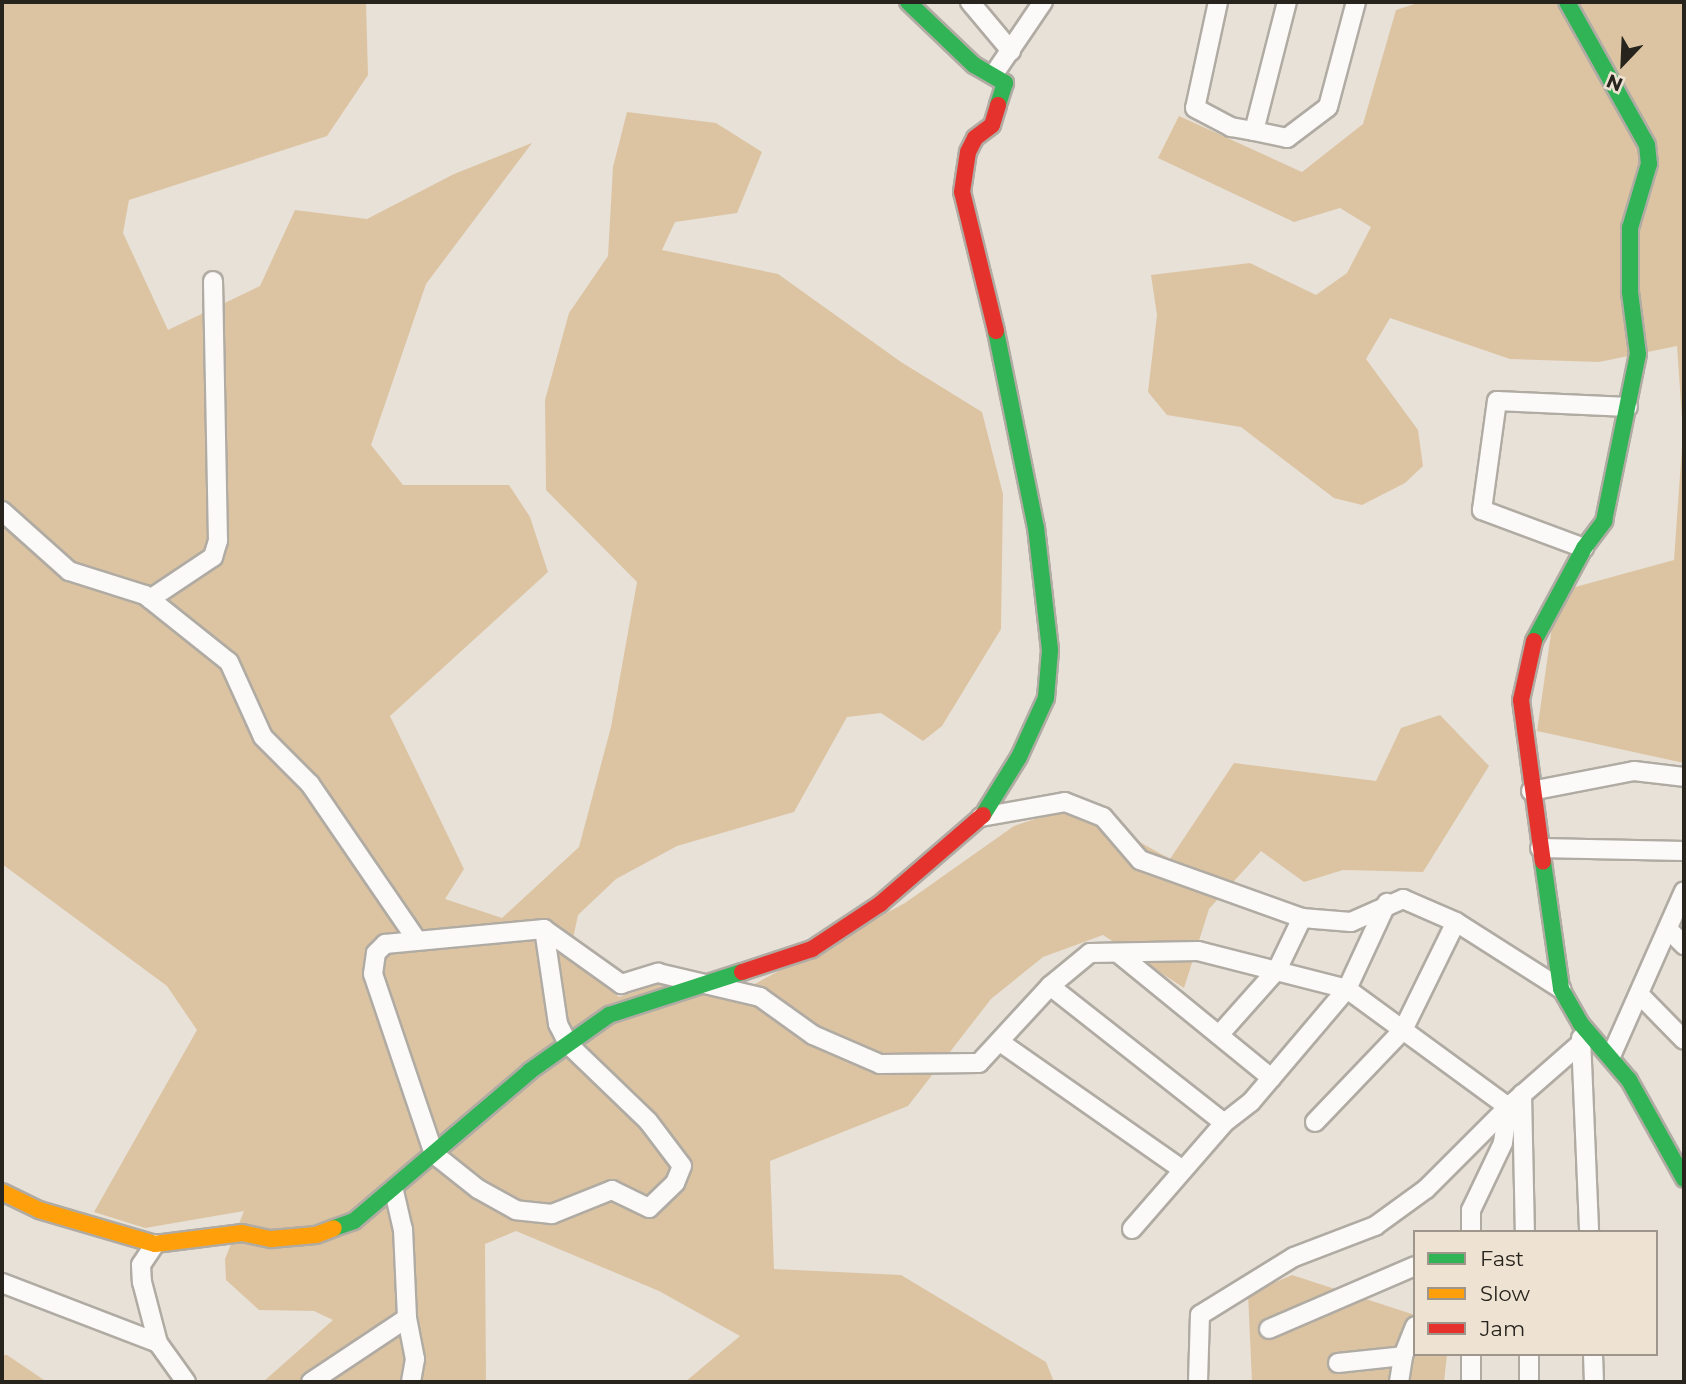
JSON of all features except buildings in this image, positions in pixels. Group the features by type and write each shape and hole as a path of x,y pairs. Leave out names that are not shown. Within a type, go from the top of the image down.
{"street":[{"path":"2,1192 39,1210 155,1244 242,1233 271,1239 316,1235 354,1221 394,1191 434,1154 568,1044 609,1015 811,948 880,904 981,817 1019,757 1046,698 1050,650 1036,528 1002,357 962,192 968,152 975,138 992,125 1005,94 1005,83 994,74 974,65 908,2"},
{"path":"970,2 1011,51"},
{"path":"994,74 1043,2"},
{"path":"1218,2 1195,108 1231,127 1287,138 1328,107 1356,2"},
{"path":"1254,131 1287,2"},
{"path":"1567,2 1647,145 1649,164 1630,228 1630,292 1638,354 1604,521 1584,548 1527,658 1521,700 1531,791 1561,989 1581,1024 1611,1056 1680,1157 1684,1178"},
{"path":"150,598 213,556 218,541 213,281"},
{"path":"1584,548 1482,510 1497,401 1628,407"},
{"path":"2,511 69,571 150,598 229,662 263,737 310,784 416,940"},
{"path":"1531,791 1593,776 1634,772 1684,777"},
{"path":"981,817 1065,802 1103,817 1140,860 1302,918 1351,922 1387,903 1403,899 1456,922 1561,989"},
{"path":"1540,848 1684,851"},
{"path":"1611,1056 1684,891"},
{"path":"1132,1229 1224,1124 1271,1078 1347,989 1387,903"},
{"path":"1219,1035 1277,970 1302,918"},
{"path":"1315,1122 1403,1030 1456,922"},
{"path":"544,929 558,1024 568,1044 648,1121 682,1166 675,1182 649,1208 612,1190 552,1214 516,1210 478,1189 434,1154 372,964 385,944 544,929 621,984 658,973 760,997 813,1035 880,1064 979,1063 1050,986 1090,953 1198,951 1347,989 1508,1107"},
{"path":"1668,929 1684,945"},
{"path":"1118,953 1271,1078"},
{"path":"1050,986 1224,1124"},
{"path":"1639,994 1684,1040"},
{"path":"1581,1024 1589,1230"},
{"path":"1000,1042 1183,1170"},
{"path":"1198,1382 1200,1315 1294,1256 1375,1226 1426,1189 1508,1107 1581,1043"},
{"path":"1522,1094 1525,1230"},
{"path":"1459,1230 1503,1143 1508,1107"},
{"path":"394,1191 403,1229 407,1318 415,1359 411,1382"},
{"path":"1471,1210 1471,1230"},
{"path":"155,1244 141,1265 158,1343 186,1382"},
{"path":"1269,1329 1413,1267"},
{"path":"2,1283 158,1343"},
{"path":"311,1382 407,1318"},
{"path":"1399,1382 1403,1356 1413,1331"},
{"path":"1338,1363 1403,1356"},
{"path":"1471,1356 1471,1382"},
{"path":"1529,1356 1529,1382"},
{"path":"1593,1356 1594,1382"}],"shaded area":[{"path":"2,2 366,2 368,75 327,136 129,200 123,233 168,330 260,286 295,210 367,219 454,174 532,143 426,284 371,445 403,485 509,485 530,517 548,572 390,716 464,869 445,899 502,918 579,847 611,727 637,582 546,490 545,400 569,313 608,256 613,167 627,112 716,123 762,152 737,213 675,222 662,250 778,274 901,362 982,412 1003,494 1001,629 942,726 923,741 881,713 847,717 794,812 677,846 616,879 578,915 569,957 619,997 677,978 727,999 905,903 1014,826 1075,806 1170,859 1234,763 1376,781 1401,728 1440,715 1489,766 1423,872 1343,870 1304,882 1261,851 1209,909 1184,988 1103,935 1043,957 991,999 908,1106 770,1161 774,1269 901,1275 1046,1362 1054,1382 685,1382 740,1336 659,1291 516,1231 485,1244 486,1382 263,1382 333,1320 314,1311 259,1310 226,1280 225,1259 244,1211 145,1228 94,1212 197,1030 167,986 2,864"},
{"path":"1421,2 1684,2 1684,763 1537,731 1557,592 1674,560 1683,433 1677,346 1599,362 1510,359 1390,318 1366,359 1418,430 1423,466 1405,483 1362,505 1334,498 1241,427 1167,415 1148,392 1157,315 1151,275 1250,263 1316,295 1347,273 1371,227 1340,208 1294,222 1158,158 1179,116 1302,172 1363,124 1396,10"},
{"path":"1292,1275 1413,1314 1413,1356 1447,1356 1444,1382 1252,1382 1248,1294"},
{"path":"2,1355 7,1355 47,1382 2,1382"}],"traffic: fast":[{"path":"908,2 974,65 1005,83 998,105"},
{"path":"1534,641 1584,548 1604,521 1638,354 1630,292 1630,228 1649,164 1647,145 1567,2"},
{"path":"983,815 1019,757 1046,698 1050,650 1036,528 996,331"},
{"path":"1543,862 1561,989 1581,1024 1629,1080 1684,1179"},
{"path":"334,1228 354,1221 530,1071 609,1015 742,972"}],"traffic: slow":[{"path":"2,1192 39,1210 155,1244 242,1233 271,1239 316,1235 334,1228"}],"traffic: jam":[{"path":"996,331 962,192 968,152 975,138 992,125 998,105"},
{"path":"1534,641 1521,700 1543,862"},
{"path":"742,972 812,949 880,904 983,815"}]}
